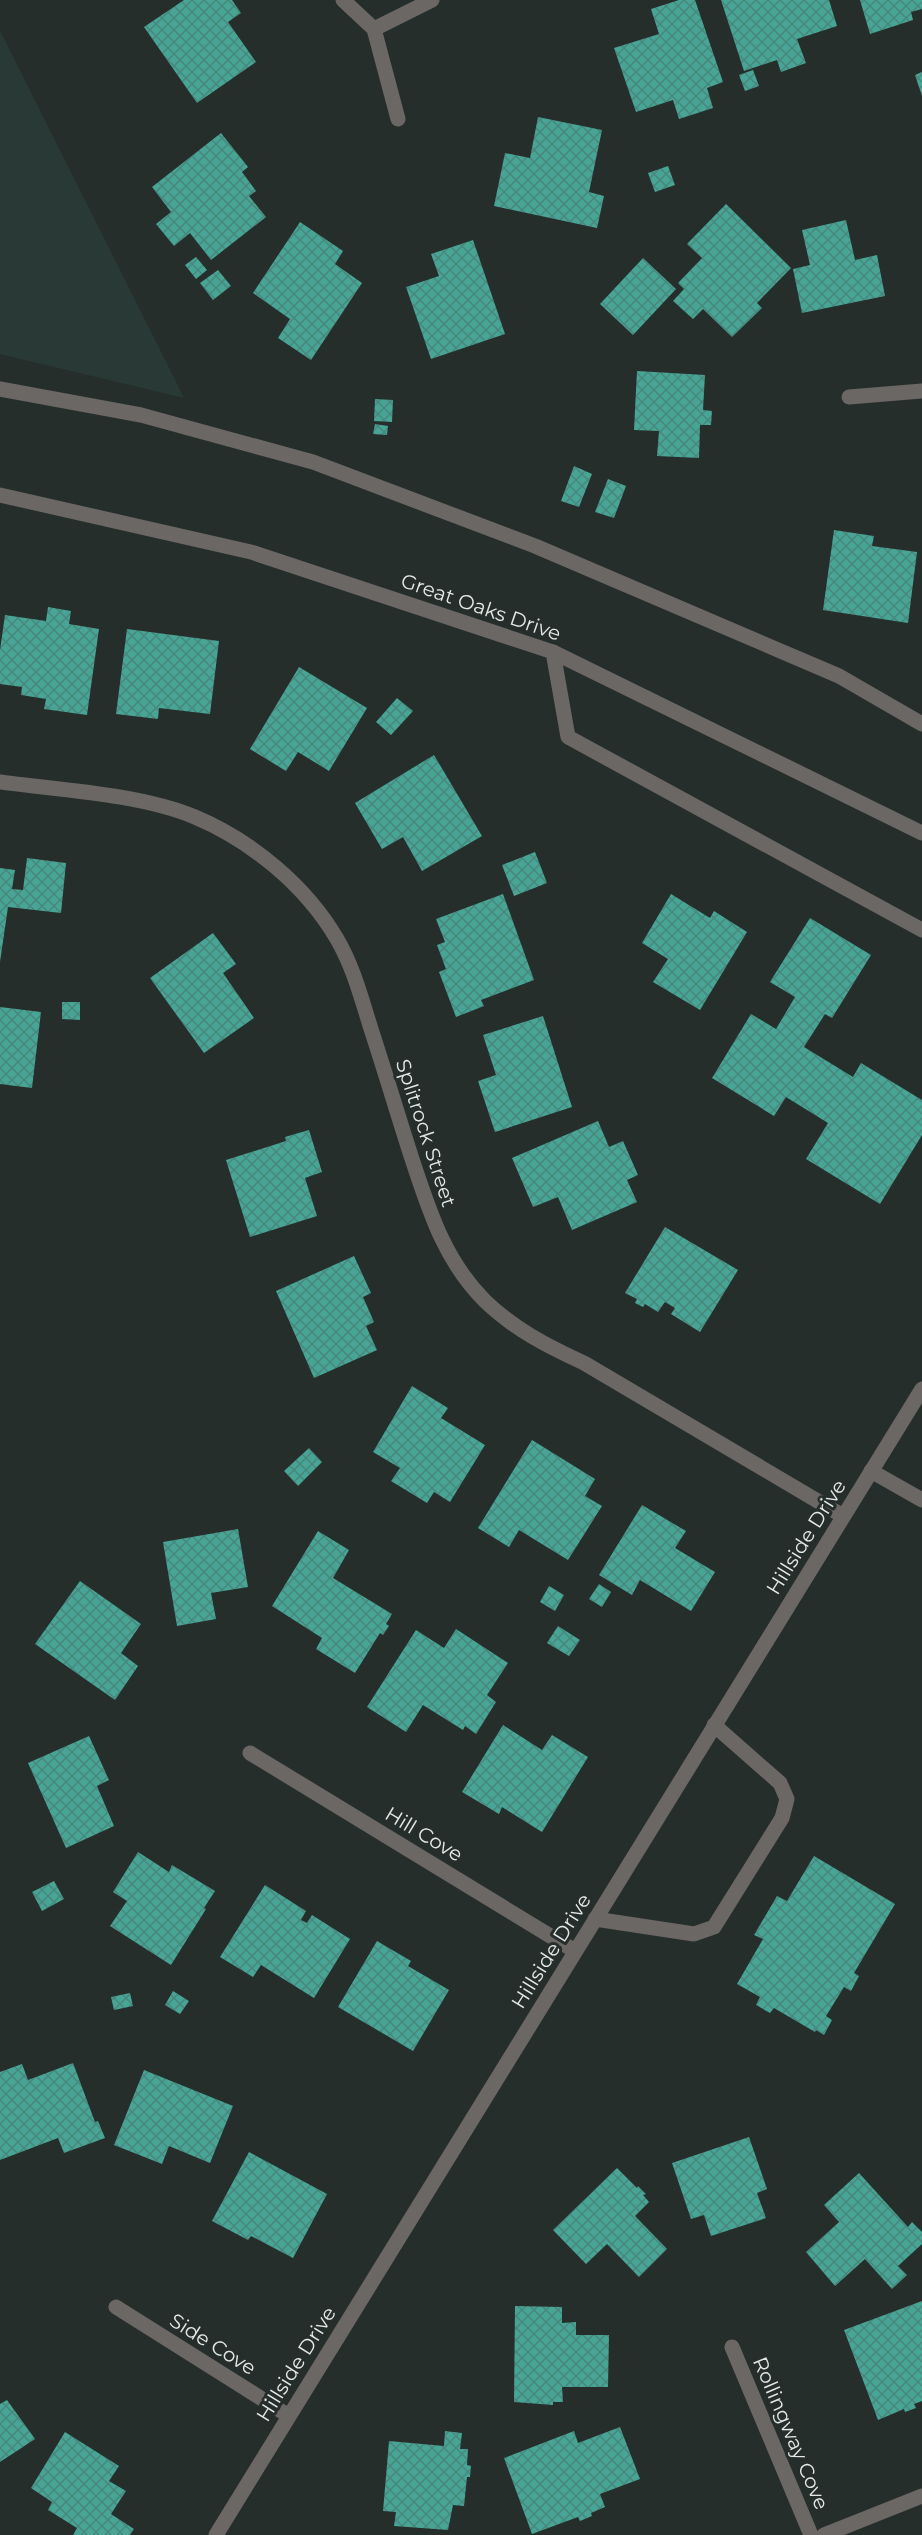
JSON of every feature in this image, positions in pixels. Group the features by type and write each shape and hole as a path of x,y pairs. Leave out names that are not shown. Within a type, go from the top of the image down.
{"street":[{"path":"343,0 374,29 398,119"},
{"path":"374,29 432,0"},
{"path":"0,389 141,414 313,462 535,546 839,676 922,724"},
{"path":"849,397 922,391"},
{"name":"Great Oaks Drive","path":"0,495 251,552 553,652 922,833"},
{"path":"553,652 568,737 922,930"},
{"name":"Splitrock Street","path":"0,782 150,802 195,817 237,839 275,867 310,900 338,940 357,985 433,1223 455,1263 484,1300 521,1331 584,1363 843,1516"},
{"name":"Hillside Drive","path":"216,2535 922,1389"},
{"path":"871,1471 922,1500"},
{"path":"595,1919 694,1935 714,1927 782,1818 787,1799 780,1783 714,1725"},
{"name":"Hill Cove","path":"250,1753 575,1951"},
{"name":"Side Cove","path":"116,2307 289,2416"},
{"name":"Rollingway Cove","path":"732,2347 811,2535"},
{"path":"824,2535 922,2496"}],"shaded area":[{"path":"0,31 184,398 0,354"}],"building":[{"path":"184,0 232,0 241,13 228,22 256,62 197,103 144,27"},
{"path":"679,0 695,0 723,82 707,88 713,108 679,119 673,100 636,112 614,48 659,34 651,9"},
{"path":"721,0 829,0 837,26 797,39 806,63 781,72 777,60 744,71"},
{"path":"860,0 922,0 922,9 911,12 913,20 870,34"},
{"path":"753,70 759,86 745,91 739,75"},
{"path":"922,72 922,96 915,75"},
{"path":"538,117 602,130 589,192 604,196 597,228 494,206 505,153 530,158"},
{"path":"221,133 248,167 242,172 256,191 249,196 266,217 211,260 190,233 174,246 156,224 171,212 152,187"},
{"path":"668,166 675,185 655,192 648,173"},
{"path":"726,204 791,268 757,303 762,308 732,337 703,309 693,319 673,301 684,289 678,283 702,258 687,244"},
{"path":"846,220 855,260 877,255 885,296 802,313 793,269 810,265 802,230"},
{"path":"300,222 343,251 335,264 362,283 311,360 278,338 290,319 253,293"},
{"path":"473,240 505,334 431,359 406,287 439,276 431,254"},
{"path":"196,257 207,270 196,279 185,265"},
{"path":"643,258 676,289 633,335 600,304"},
{"path":"218,270 231,286 213,300 200,283"},
{"path":"637,371 705,375 703,410 712,411 711,425 700,425 699,458 657,456 659,431 634,430"},
{"path":"375,399 393,400 392,422 374,421"},
{"path":"375,424 388,426 387,435 373,434"},
{"path":"574,466 592,474 579,507 561,501"},
{"path":"608,479 626,486 614,518 595,512"},
{"path":"834,530 874,536 872,546 917,552 908,623 823,610"},
{"path":"48,607 71,611 69,624 99,629 87,715 44,709 46,699 21,695 22,687 0,684 0,650 5,615 46,621"},
{"path":"127,629 219,641 210,714 159,708 158,719 116,714"},
{"path":"299,667 367,708 329,771 298,752 286,771 250,749"},
{"path":"397,698 413,711 391,735 376,722"},
{"path":"434,755 482,836 422,871 403,837 382,849 355,803"},
{"path":"535,852 547,883 514,896 502,865"},
{"path":"27,858 66,863 61,913 8,907 0,962 0,868 15,870 12,889 23,890"},
{"path":"503,894 534,980 481,1000 484,1006 456,1017 439,972 446,969 437,945 445,942 436,919"},
{"path":"671,894 710,918 714,911 747,932 700,1010 653,982 668,959 642,943"},
{"path":"810,918 871,955 832,1018 825,1014 804,1047 853,1077 861,1063 922,1100 922,1135 880,1204 806,1159 828,1123 786,1097 774,1116 712,1078 751,1014 776,1029 795,997 770,982"},
{"path":"213,933 236,964 223,973 254,1018 204,1053 150,978"},
{"path":"62,1002 80,1002 80,1020 62,1019"},
{"path":"0,1007 41,1012 32,1088 0,1084"},
{"path":"543,1016 572,1107 495,1132 478,1081 496,1075 483,1035"},
{"path":"598,1121 609,1147 623,1141 638,1175 627,1180 637,1202 572,1230 558,1197 533,1207 512,1158"},
{"path":"309,1130 322,1172 305,1178 317,1216 250,1237 226,1160 286,1141 285,1137"},
{"path":"665,1227 738,1270 700,1332 671,1314 675,1308 665,1302 658,1312 645,1304 643,1307 635,1303 637,1299 625,1293"},
{"path":"354,1256 371,1293 363,1297 374,1322 366,1326 377,1350 314,1378 276,1291"},
{"path":"412,1386 448,1408 441,1418 485,1445 450,1502 434,1492 427,1503 391,1481 400,1468 373,1452"},
{"path":"532,1440 595,1479 585,1496 602,1506 568,1560 519,1530 509,1547 478,1528"},
{"path":"309,1448 322,1462 298,1486 284,1471"},
{"path":"642,1505 686,1531 675,1548 715,1572 691,1611 640,1580 632,1595 599,1575"},
{"path":"238,1529 248,1587 211,1593 216,1619 177,1626 163,1542"},
{"path":"318,1531 349,1550 333,1578 392,1614 386,1624 389,1626 383,1635 380,1633 355,1673 316,1649 322,1638 272,1606"},
{"path":"80,1581 141,1624 121,1653 138,1666 115,1700 35,1644"},
{"path":"599,1584 611,1592 602,1607 589,1599"},
{"path":"549,1586 564,1595 555,1611 540,1602"},
{"path":"558,1626 580,1640 569,1656 547,1643"},
{"path":"456,1629 508,1663 487,1695 496,1702 476,1734 465,1726 463,1730 423,1705 406,1732 367,1707 416,1630 444,1648"},
{"path":"503,1725 542,1750 552,1735 588,1757 542,1832 502,1807 499,1814 462,1792"},
{"path":"89,1736 109,1780 97,1786 114,1826 66,1848 28,1763"},
{"path":"138,1852 169,1872 172,1865 215,1891 171,1965 110,1926 127,1901 113,1892"},
{"path":"814,1856 895,1904 854,1973 859,1976 851,1991 844,1987 826,2016 832,2020 824,2035 774,2008 770,2013 756,2005 760,1997 737,1984 763,1939 754,1935 777,1896 787,1901"},
{"path":"54,1881 64,1899 42,1911 32,1892"},
{"path":"265,1885 306,1911 301,1920 307,1923 312,1915 350,1939 314,1998 261,1965 253,1977 220,1957"},
{"path":"377,1941 411,1961 408,1966 449,1990 413,2051 338,2007"},
{"path":"173,1991 189,2001 180,2014 165,2005"},
{"path":"130,1993 133,2006 114,2010 111,1997"},
{"path":"73,2063 95,2122 98,2121 105,2138 64,2153 58,2138 0,2160 0,2072 22,2064 28,2080"},
{"path":"144,2070 233,2106 210,2163 169,2146 162,2164 114,2145"},
{"path":"749,2137 767,2189 757,2193 766,2218 711,2236 704,2215 691,2219 672,2163"},
{"path":"249,2152 327,2194 293,2258 251,2236 248,2240 212,2221"},
{"path":"617,2168 646,2194 643,2195 649,2202 635,2216 667,2249 639,2277 607,2244 586,2264 553,2230"},
{"path":"859,2173 908,2227 912,2222 922,2232 922,2244 898,2266 907,2275 892,2289 865,2259 835,2286 806,2252 839,2222 824,2205"},
{"path":"922,2301 922,2401 914,2404 916,2408 905,2412 904,2409 878,2420 844,2330"},
{"path":"515,2306 562,2307 562,2323 576,2322 576,2335 609,2335 608,2387 562,2387 563,2402 553,2402 553,2405 514,2402"},
{"path":"7,2400 35,2439 0,2462 0,2404"},
{"path":"620,2427 640,2479 600,2494 605,2507 591,2513 592,2516 580,2521 578,2517 532,2534 504,2458 574,2431 578,2443"},
{"path":"445,2431 462,2433 460,2449 468,2449 467,2465 471,2466 470,2477 467,2477 464,2506 453,2505 448,2530 394,2526 396,2512 383,2511 389,2441 444,2446"},
{"path":"65,2432 119,2466 109,2481 126,2491 111,2514 134,2529 130,2535 73,2535 77,2528 48,2510 52,2502 31,2488"}]}
